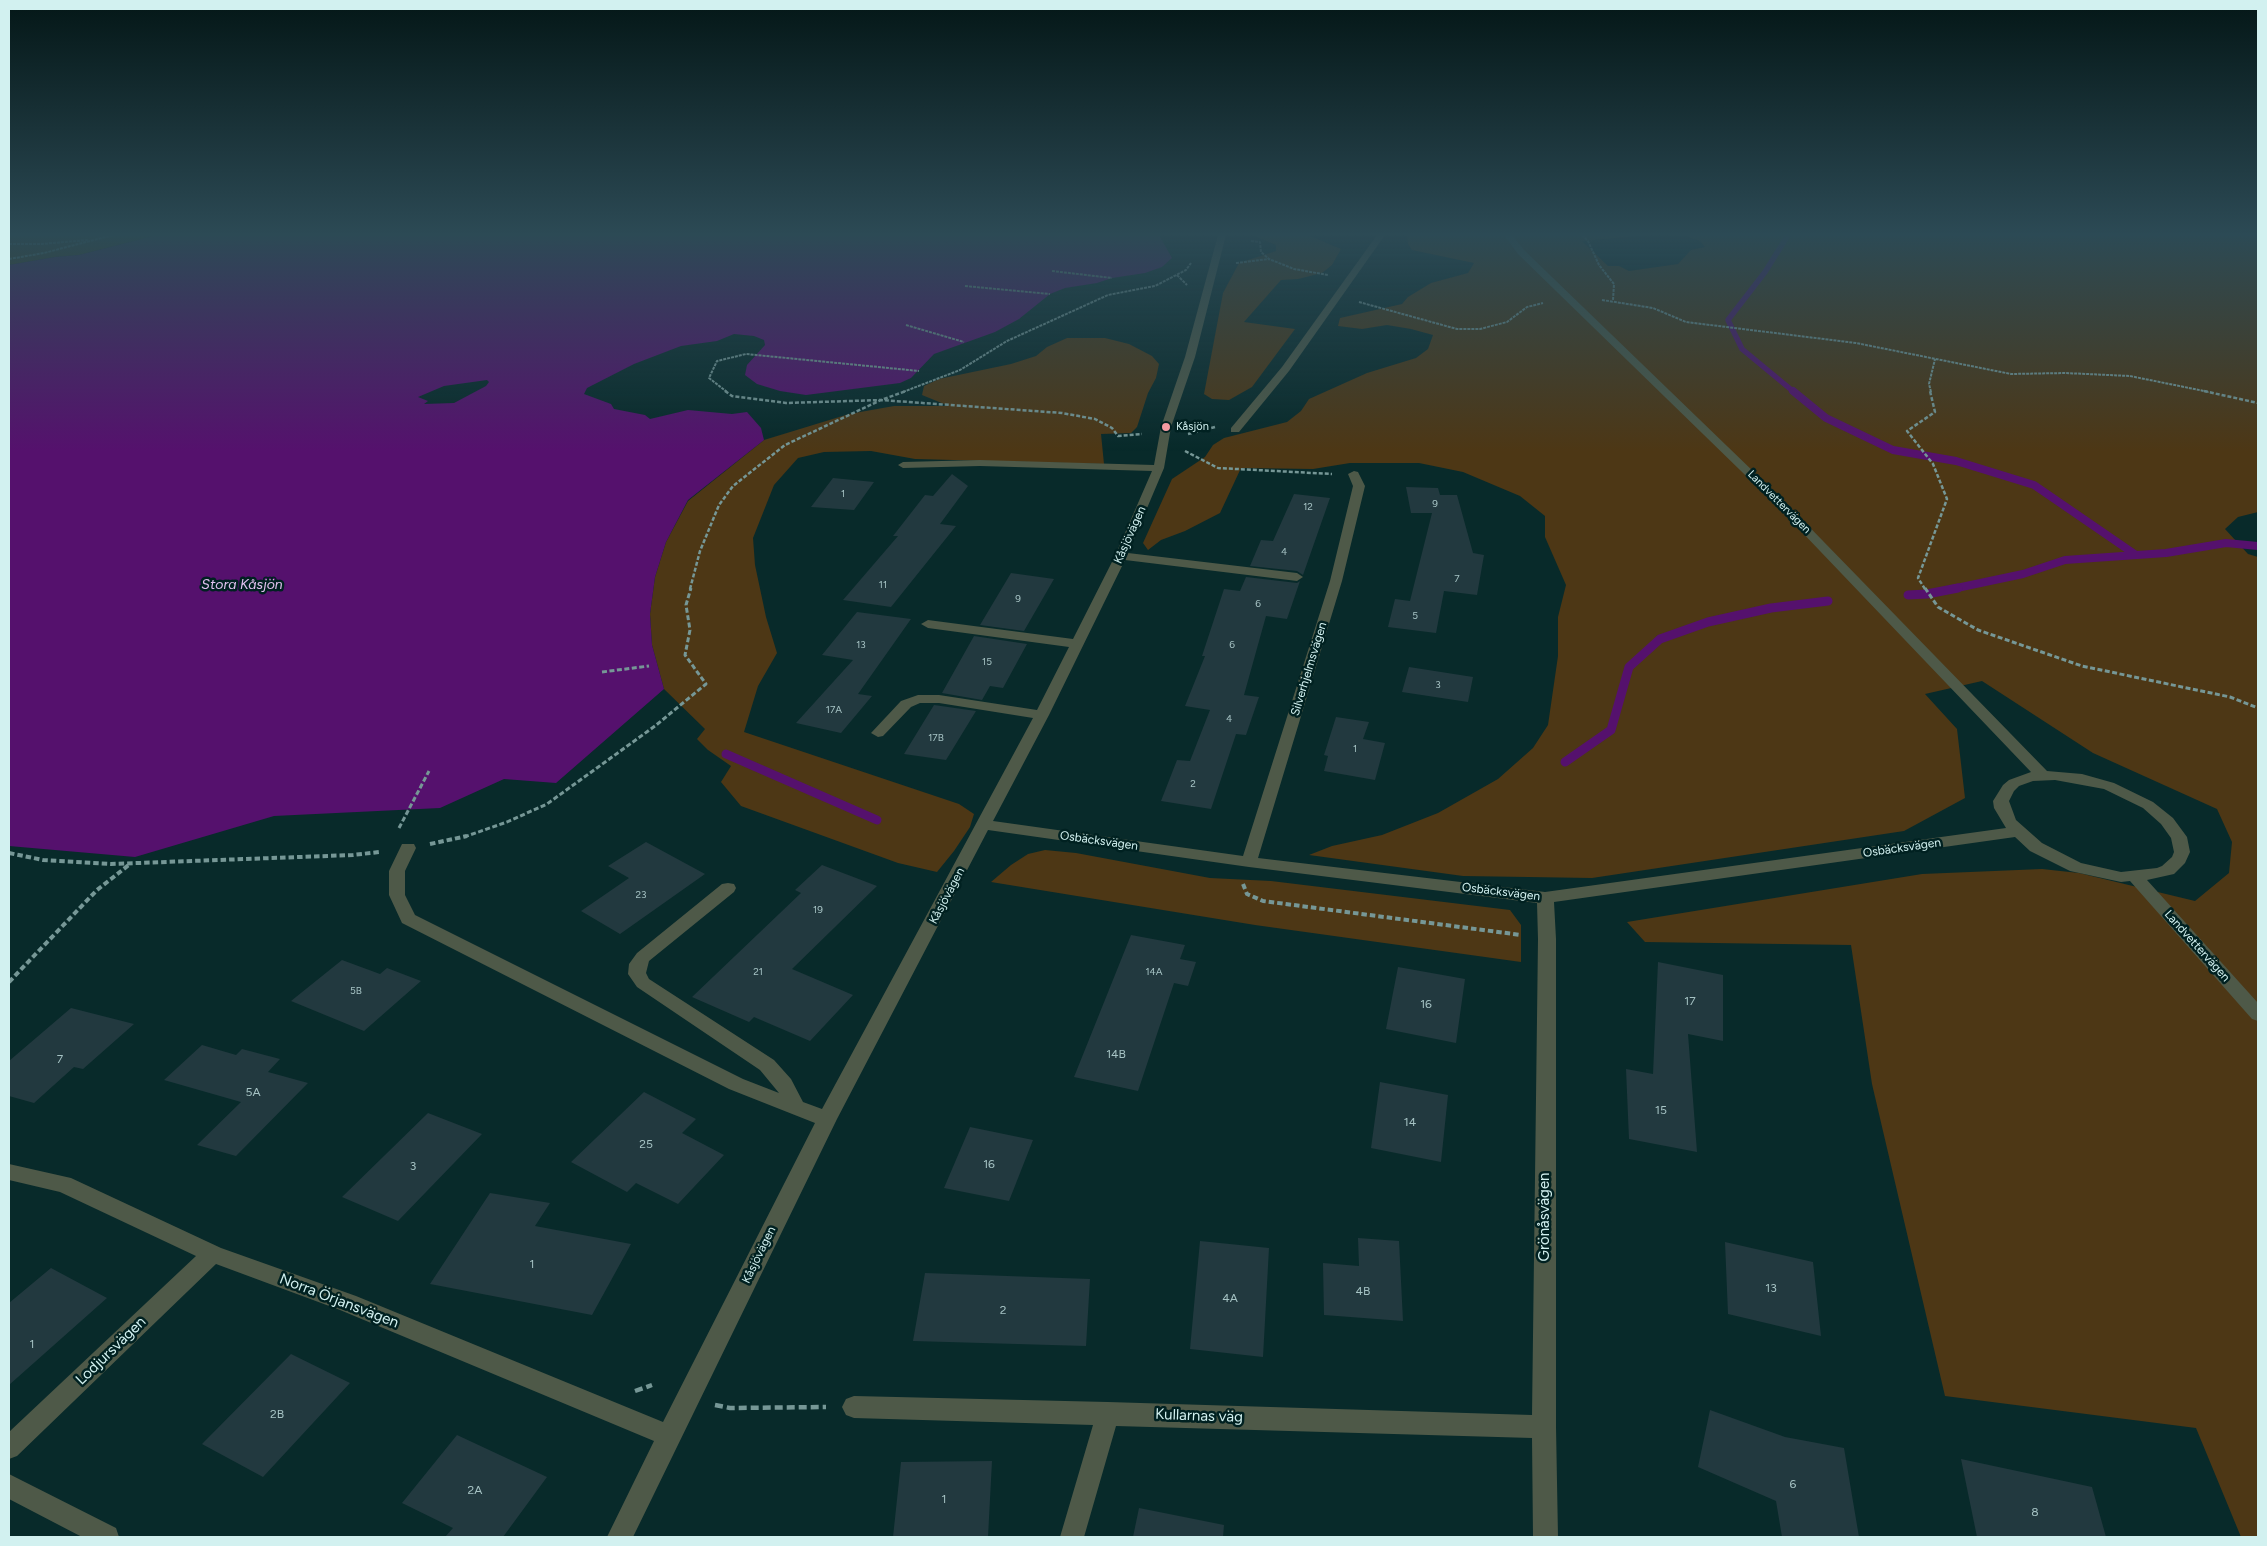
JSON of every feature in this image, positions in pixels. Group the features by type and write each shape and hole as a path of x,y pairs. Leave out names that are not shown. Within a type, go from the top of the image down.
{"street":[{"name":"Kåsjövägen","path":"620,1537 827,1119 1042,716 1121,556 1158,468 1166,435 1166,427 1190,357 1204,307"},
{"path":"1235,430 1286,369 1329,307"},
{"name":"Landvettervägen","path":"1577,307 1782,505 2043,776"},
{"path":"903,464 980,463 1158,468"},
{"name":"Silverhjelmsvägen","path":"1249,862 1336,580 1359,486 1354,474"},
{"path":"1121,556 1297,577"},
{"path":"928,624 1078,644"},
{"path":"878,733 906,704 918,699 939,699 1042,716"},
{"path":"2043,776 2068,777 2110,786 2148,805 2167,821 2179,837 2182,852 2180,859 2168,870 2135,877 2106,874 2076,867 2048,855 2016,832 2009,823 2002,808 2004,794 2014,783 2043,776"},
{"name":"Osbäcksvägen","path":"985,825 1249,862 1545,898 2016,832"},
{"path":"408,848 397,871 397,895 408,920 736,1084 795,1105 827,1119"},
{"name":"Landvettervägen","path":"2135,877 2258,1014"},
{"path":"728,888 643,957 638,964 638,974 643,983 767,1065 784,1084 795,1105"},
{"name":"Grönåsvägen","path":"1545,898 1547,949 1544,1427 1546,1537"},
{"name":"Norra Örjansvägen","path":"9,1172 64,1184 213,1254 348,1303 616,1415 669,1435"},
{"name":"Lodjursvägen","path":"9,1448 213,1254"},
{"name":"Kullarnas väg","path":"854,1407 1544,1427"},
{"path":"1072,1537 1108,1413"},
{"path":"9,1486 107,1537"}],"path":[{"path":"9,853 43,860 111,864 352,855 408,848 462,838 507,822 547,804 655,726 706,684 685,655 690,630 686,605 700,551 719,505 733,486 785,445 881,400 960,370 1007,341 1081,307"},
{"path":"1372,307 1457,329 1480,329 1507,322 1531,307"},
{"path":"1649,307 1686,322 1856,343 2011,374 2065,373 2130,376 2258,403"},
{"path":"906,325 964,342"},
{"path":"919,370 746,354 718,361 709,378 732,396 786,403 881,400 1062,413 1095,419 1112,428 1118,436 1195,433 1206,428 1221,426 1235,430"},
{"path":"1935,359 1929,384 1935,412 1907,431 1932,464 1947,499 1918,578 1938,607 1978,630 2082,666 2230,696 2258,708"},
{"path":"1166,435 1182,440 1185,446 1183,450 1188,454 1218,468 1354,474"},
{"path":"602,672 649,666"},
{"path":"399,828 429,771"},
{"path":"1249,862 1242,885 1247,894 1263,901 1531,937"},
{"path":"9,982 97,890 131,864"},
{"path":"688,1399 730,1408 854,1407"}],"shaded area":[{"path":"1220,307 1257,307 1244,322 1295,329 1252,387 1229,400 1212,399 1204,394"},
{"path":"1388,307 2258,307 2258,512 2238,517 2225,529 2248,554 2258,557 2258,1537 2241,1537 2196,1428 1945,1396 1872,1084 1851,945 1645,942 1627,922 1922,874 2042,869 2079,873 2195,901 2229,873 2232,842 2217,809 2093,753 1982,681 1925,694 1957,729 1965,798 1904,831 1592,878 1463,876 1309,855 1332,846 1382,835 1438,813 1498,779 1533,748 1548,725 1558,656 1558,617 1566,585 1545,537 1545,516 1520,496 1463,472 1419,463 1350,463 1313,469 1241,468 1220,513 1185,531 1161,540 1148,550 1143,543 1172,479 1205,457 1213,445 1224,438 1287,422 1301,411 1309,399 1367,373 1416,358 1428,349 1433,335 1387,325 1362,329 1338,326 1340,318"},
{"path":"1067,338 1105,338 1129,344 1152,356 1159,364 1156,378 1148,393 1137,427 1131,433 1101,434 1104,464 915,459 871,451 824,452 798,458 774,485 753,538 755,565 766,617 777,653 758,686 744,732 959,804 974,814 970,827 954,851 937,872 898,863 741,806 721,782 731,766 708,750 697,739 705,729 664,689 652,645 650,614 655,577 666,542 688,501 764,440 849,414 894,406 949,406 922,395 924,386 939,379 1011,364 1036,356 1047,347"},
{"path":"1045,850 1076,853 1210,878 1271,881 1510,910 1521,925 1521,962 1255,925 991,882 1028,854"}],"water":[{"name":"Stora Kåsjön","path":"9,307 1034,307 1019,319 995,332 934,354 911,378 900,383 806,395 780,391 757,384 745,375 747,365 765,345 764,340 754,336 734,334 717,341 681,346 634,364 587,388 584,394 611,404 614,409 645,415 650,419 688,410 732,414 747,412 761,428 764,440 688,500 666,542 655,577 650,614 652,645 664,689 556,783 504,779 440,808 274,816 135,857 9,846","holes":["487,380 489,382 486,386 454,403 424,404 428,401 418,397 444,386"]}],"building":[{"path":"952,474 968,486 940,524 956,526 891,607 843,600 898,536 893,536 925,495 933,496"},
{"path":"833,478 874,482 854,510 811,507"},
{"path":"1406,487 1438,488 1440,495 1457,495 1473,553 1484,555 1477,595 1444,591 1436,633 1388,627 1395,599 1410,601 1432,513 1411,513"},
{"path":"1294,494 1330,498 1303,575 1297,571 1250,566 1261,540 1273,541"},
{"path":"1011,573 1054,579 1024,631 980,625"},
{"path":"1246,577 1297,583 1300,581 1287,619 1266,616 1244,695 1259,697 1246,735 1236,734 1211,809 1161,801 1177,760 1190,761 1210,710 1185,706 1205,656 1202,656 1224,589 1240,591"},
{"path":"857,612 911,619 858,694 872,696 841,733 796,723 853,660 822,655"},
{"path":"974,636 1027,644 1003,688 990,686 982,700 942,693"},
{"path":"1409,667 1473,677 1468,702 1402,692"},
{"path":"934,705 976,711 946,760 904,754"},
{"path":"1336,717 1369,722 1363,739 1385,743 1375,780 1324,771 1328,756 1324,755"},
{"path":"646,842 705,874 620,934 581,911 629,878 608,866"},
{"path":"822,865 877,886 792,969 853,995 810,1041 754,1017 749,1022 692,997 801,893 795,890"},
{"path":"1131,935 1185,945 1180,959 1196,962 1188,986 1174,983 1138,1091 1074,1077"},
{"path":"342,960 380,974 387,968 421,981 364,1031 291,1001"},
{"path":"1658,962 1723,975 1723,1041 1688,1034 1697,1152 1629,1139 1626,1069 1653,1074"},
{"path":"1398,967 1465,979 1456,1043 1386,1029"},
{"path":"71,1008 134,1024 83,1069 74,1067 34,1103 9,1096 9,1061"},
{"path":"202,1045 236,1055 242,1049 280,1059 268,1072 308,1083 236,1156 197,1145 241,1102 164,1080"},
{"path":"1380,1082 1448,1095 1441,1162 1371,1148"},
{"path":"644,1092 696,1119 682,1133 724,1155 678,1204 636,1183 627,1192 571,1162"},
{"path":"428,1113 482,1134 398,1221 342,1197"},
{"path":"970,1127 1033,1140 1009,1201 944,1188"},
{"path":"490,1193 550,1203 535,1226 631,1244 592,1315 430,1284"},
{"path":"1358,1238 1399,1241 1403,1321 1324,1315 1323,1263 1359,1266"},
{"path":"1200,1241 1269,1248 1263,1357 1190,1349"},
{"path":"1725,1242 1813,1262 1821,1336 1728,1314"},
{"path":"51,1268 107,1298 9,1385 9,1303"},
{"path":"925,1273 1090,1279 1086,1346 913,1341"},
{"path":"291,1354 350,1383 263,1477 202,1444"},
{"path":"1710,1410 1785,1437 1844,1448 1859,1537 1782,1537 1776,1501 1698,1467"},
{"path":"457,1435 547,1477 503,1537 445,1537 453,1528 402,1503"},
{"path":"1961,1459 2092,1487 2106,1537 1977,1537"},
{"path":"992,1461 988,1537 893,1537 901,1462"},
{"path":"1139,1508 1224,1525 1223,1537 1133,1537"}],"waterway":[{"path":"1738,307 1728,320 1742,349 1794,392"},
{"path":"1793,391 1826,418 1893,450 1956,461 2034,485 2136,555"},
{"path":"1952,589 2023,574 2065,560 2166,553 2226,543 2258,546"},
{"path":"1908,595 1927,594 1958,588"},
{"path":"1565,762 1611,730 1629,667 1660,639 1708,622 1771,608 1828,601"},
{"path":"726,754 877,820"}],"place":[{"name":"Kåsjön","path":"1166,427"}]}
